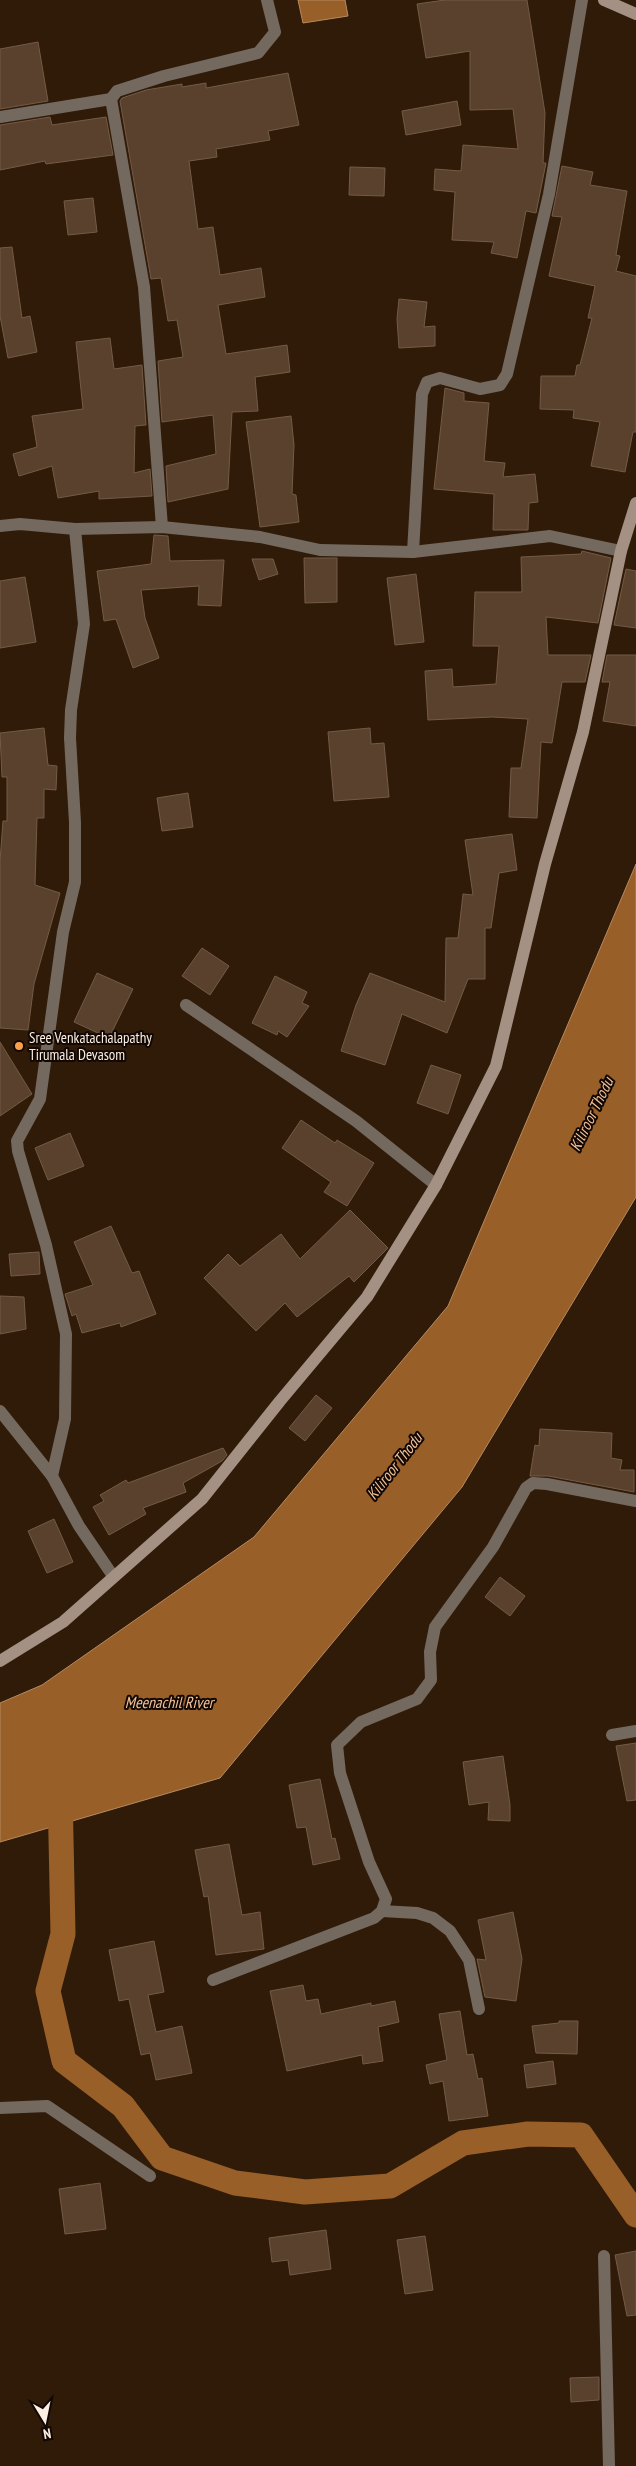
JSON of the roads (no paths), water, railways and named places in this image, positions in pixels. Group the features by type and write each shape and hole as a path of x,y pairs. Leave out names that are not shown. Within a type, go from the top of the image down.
{"main road":[{"path":"604,0 636,14"},
{"path":"0,1661 63,1622 113,1576 202,1500 280,1401 367,1297 436,1185 496,1066 544,864 583,732 621,551 636,503"}],"street":[{"path":"162,527 144,287 111,99 116,91 164,76 258,53 275,32 267,0"},
{"path":"413,552 422,394 427,382 440,378 480,389 500,385 507,374 550,194 582,0"},
{"path":"0,117 111,99"},
{"path":"0,526 20,524 75,529 162,527 260,537 320,550 413,552 550,536 621,551"},
{"path":"52,1476 65,1419 66,1334 46,1245 18,1151 17,1141 40,1099 63,932 75,882 75,822 70,738 71,710 84,624 75,529"},
{"path":"186,1005 356,1121 436,1185"},
{"path":"0,1412 52,1476 79,1526 113,1576"},
{"path":"213,1980 374,1918 382,1911 386,1899 370,1862 340,1773 337,1745 361,1722 417,1699 432,1680 430,1652 435,1628 493,1547 526,1488 533,1483 547,1484 636,1501"},
{"path":"612,1735 636,1731"},
{"path":"382,1911 418,1913 433,1918 450,1931 469,1960 479,2010"},
{"path":"0,2108 47,2106 150,2176"},
{"path":"604,2256 609,2466"}],"water":[{"path":"298,0 345,0 348,16 303,23"},
{"name":"Meenachil River","path":"636,864 636,1197 462,1487 220,1778 0,1842 0,1703 42,1685 254,1537 448,1306"}],"waterway":[{"path":"60,1790 63,1934 48,1991 64,2061 123,2106 162,2158 235,2183 305,2192 390,2186 463,2143 528,2134 581,2135 636,2215"}],"place":[{"name":"Sree Venkatachalapathy Tirumala Devasom","path":"19,1046"}],"water label":[{"name":"Kiliroor Thodu","path":"591,1114"},
{"name":"Kiliroor Thodu","path":"394,1466"}]}
